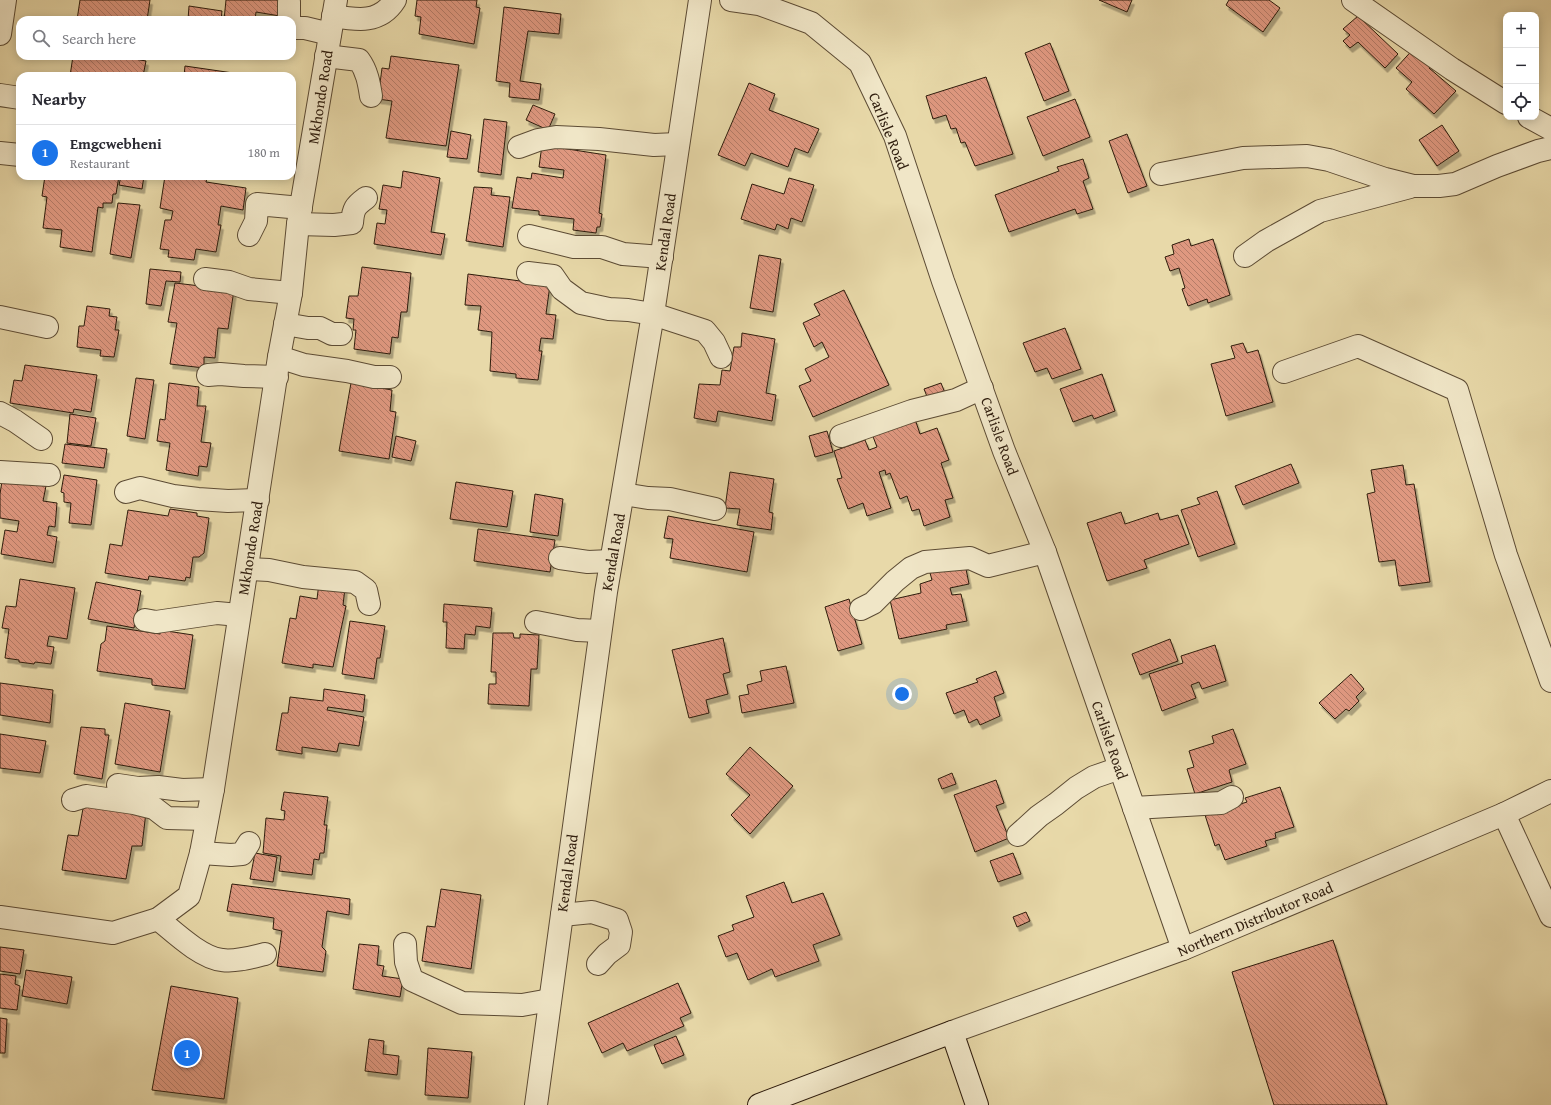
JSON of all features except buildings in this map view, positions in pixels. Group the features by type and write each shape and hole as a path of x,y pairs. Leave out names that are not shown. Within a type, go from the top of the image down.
{"street":[{"path":"296,28 305,28 333,17 351,19 379,16 390,8 395,0"},
{"name":"Kendal Road","path":"536,1105 600,631 653,314 700,0"},
{"name":"Carlisle Road","path":"731,0 758,4 811,23 860,63 895,136 943,281 1004,451 1045,552 1182,949"},
{"path":"1353,0 1452,69 1503,101"},
{"path":"0,34 3,2"},
{"name":"Mkhondo Road","path":"0,917 113,933 158,919 189,896 202,853 207,819 214,789 239,615 291,293 300,216 301,157 326,56 333,17"},
{"path":"326,56 359,60 365,68 370,84 371,96"},
{"path":"0,95 16,97"},
{"path":"1534,120 1551,129"},
{"path":"519,147 538,140 556,137 599,139 654,146 678,144"},
{"path":"1161,174 1243,158 1306,156 1329,160 1385,179 1413,186 1439,186 1455,184 1497,166 1538,151 1551,148"},
{"path":"0,153 16,155"},
{"path":"1245,256 1266,241 1320,211 1413,186"},
{"path":"249,236 256,221 257,204 334,224 352,223 356,205 366,198"},
{"path":"529,236 574,247 602,247 623,254 662,257"},
{"path":"528,273 553,276 562,289 580,303 610,309 653,314 705,331 714,342 721,357"},
{"path":"205,279 229,282 249,289 266,292 291,293"},
{"path":"0,317 47,327"},
{"path":"285,324 308,328 320,328 332,334 341,334"},
{"path":"1284,372 1358,346 1456,390 1506,555 1551,681"},
{"path":"208,375 220,374 244,376 278,367 304,365 347,371 374,377 390,377"},
{"path":"841,436 912,411 956,400 982,388"},
{"path":"0,413 15,421 40,440"},
{"path":"0,472 49,475"},
{"path":"126,492 140,488 173,496 228,501 258,500"},
{"path":"622,494 648,498 670,499 715,509"},
{"path":"861,609 873,603 895,581 911,568 925,562 970,558 988,566 1045,552"},
{"path":"560,558 588,562 611,561"},
{"path":"247,569 268,570 303,577 355,582 366,590 369,604"},
{"path":"145,620 156,622 217,613 239,615"},
{"path":"536,622 577,630 600,631"},
{"path":"1018,834 1076,788 1094,777 1120,768"},
{"path":"118,785 138,788 158,787 182,790 214,789"},
{"name":"Northern Distributor Road","path":"759,1105 952,1032 1182,949 1504,814 1551,790"},
{"path":"72,800 86,796 134,803 154,808 167,818 207,819"},
{"path":"1134,808 1221,802 1232,797"},
{"path":"1504,814 1551,916"},
{"path":"202,853 231,856 242,854 249,843"},
{"path":"562,915 592,912 617,920 621,932 619,945 607,954 598,964"},
{"path":"158,919 200,952 222,960 254,957 265,954"},
{"path":"405,944 406,962 412,980 462,1003 522,1005 550,1000"},
{"path":"952,1032 977,1105"}],"place":[{"name":"Emgcwebheni","path":"187,1053"}]}
